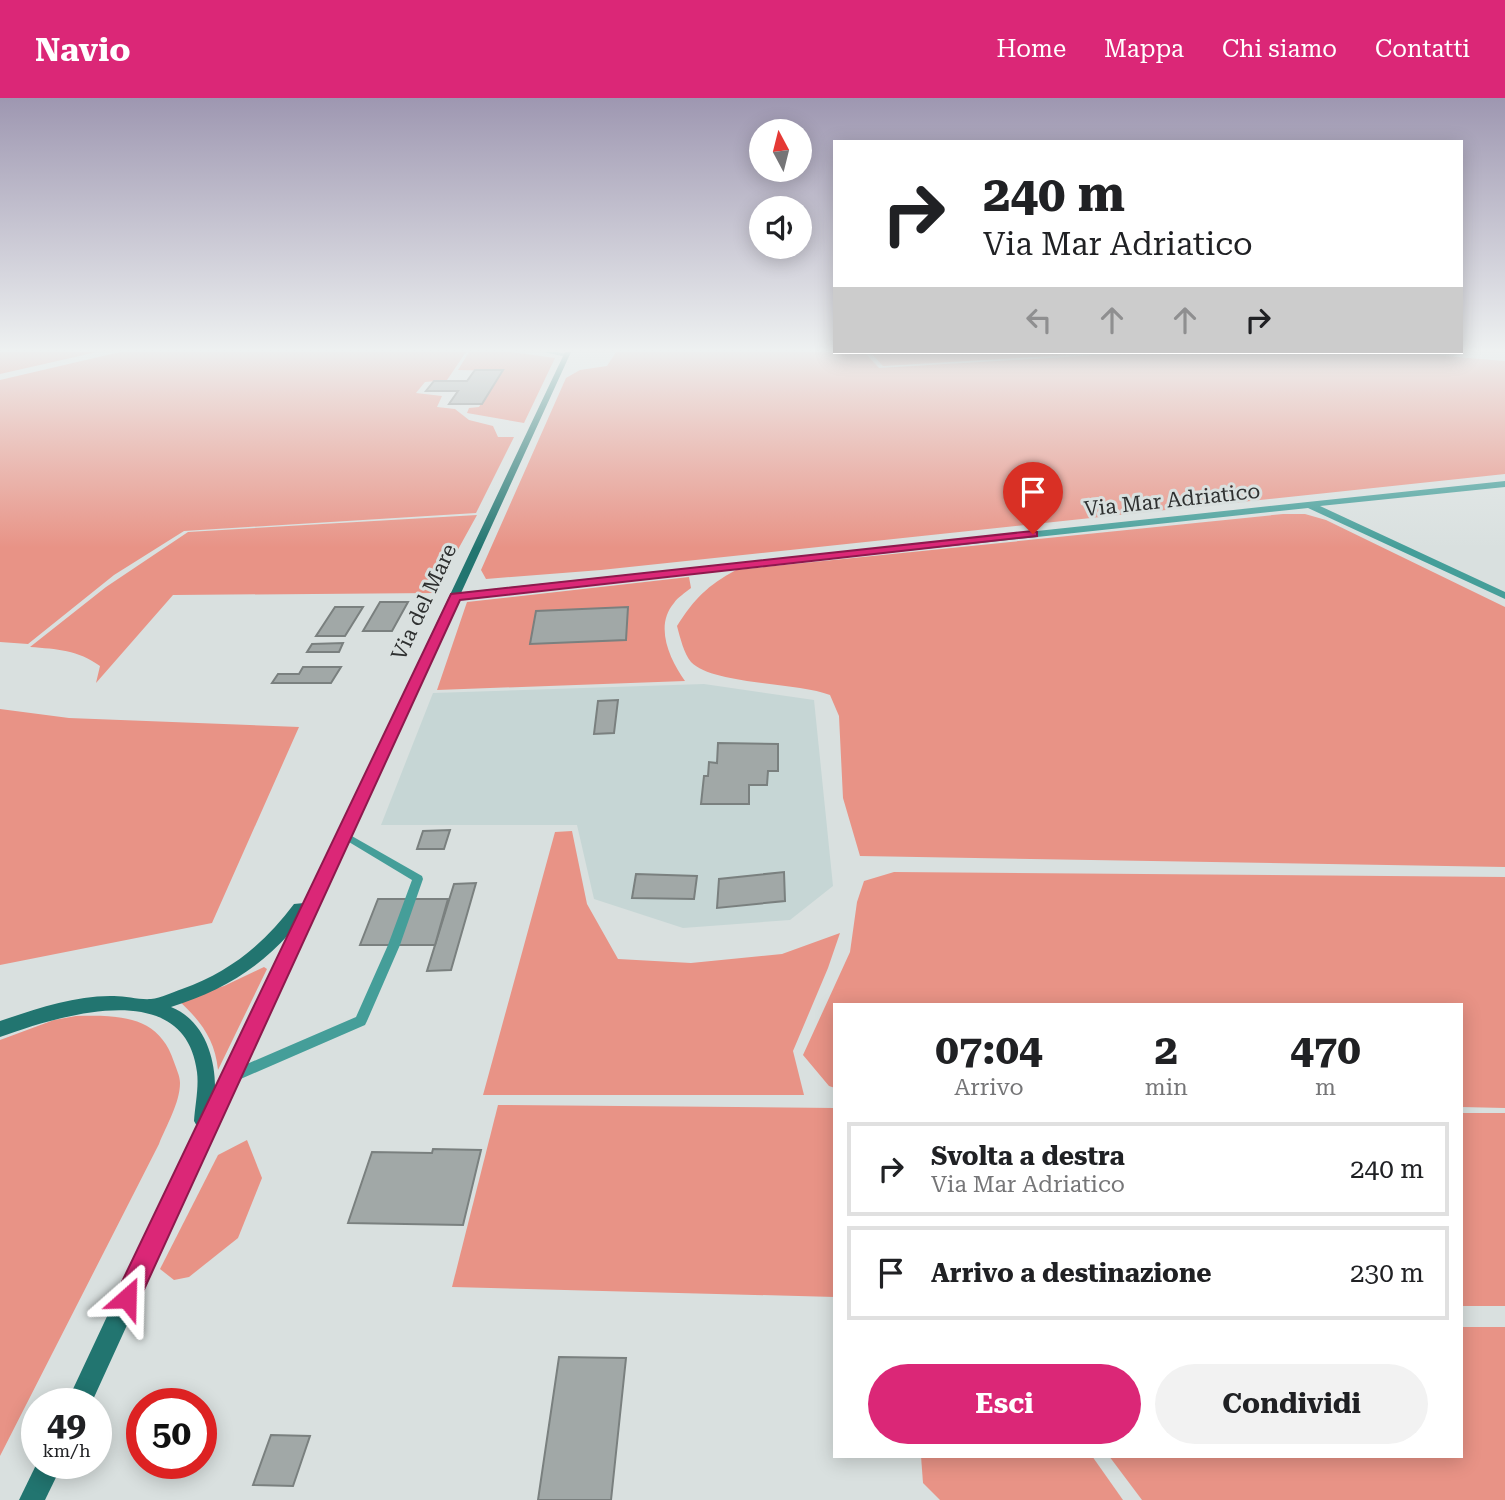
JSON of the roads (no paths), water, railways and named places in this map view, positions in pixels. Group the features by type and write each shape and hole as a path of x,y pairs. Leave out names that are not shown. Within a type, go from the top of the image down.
{"main road":[{"name":"Via del Mare","path":"86,1388 538,417"},
{"name":"Via del Mare","path":"154,1005 208,986 250,964 275,943 324,872"},
{"name":"Via del Mare","path":"0,1029 68,1009 125,1003 154,1005 172,1012 184,1023 205,1058 208,1101 190,1166"},
{"path":"32,1500 42,1479"}],"street":[{"name":"Via Mar Adriatico","path":"455,596 1505,484"},
{"path":"1308,505 1505,596"}],"lane":[{"path":"230,1077 361,1021 394,945 418,879 343,834"}]}
